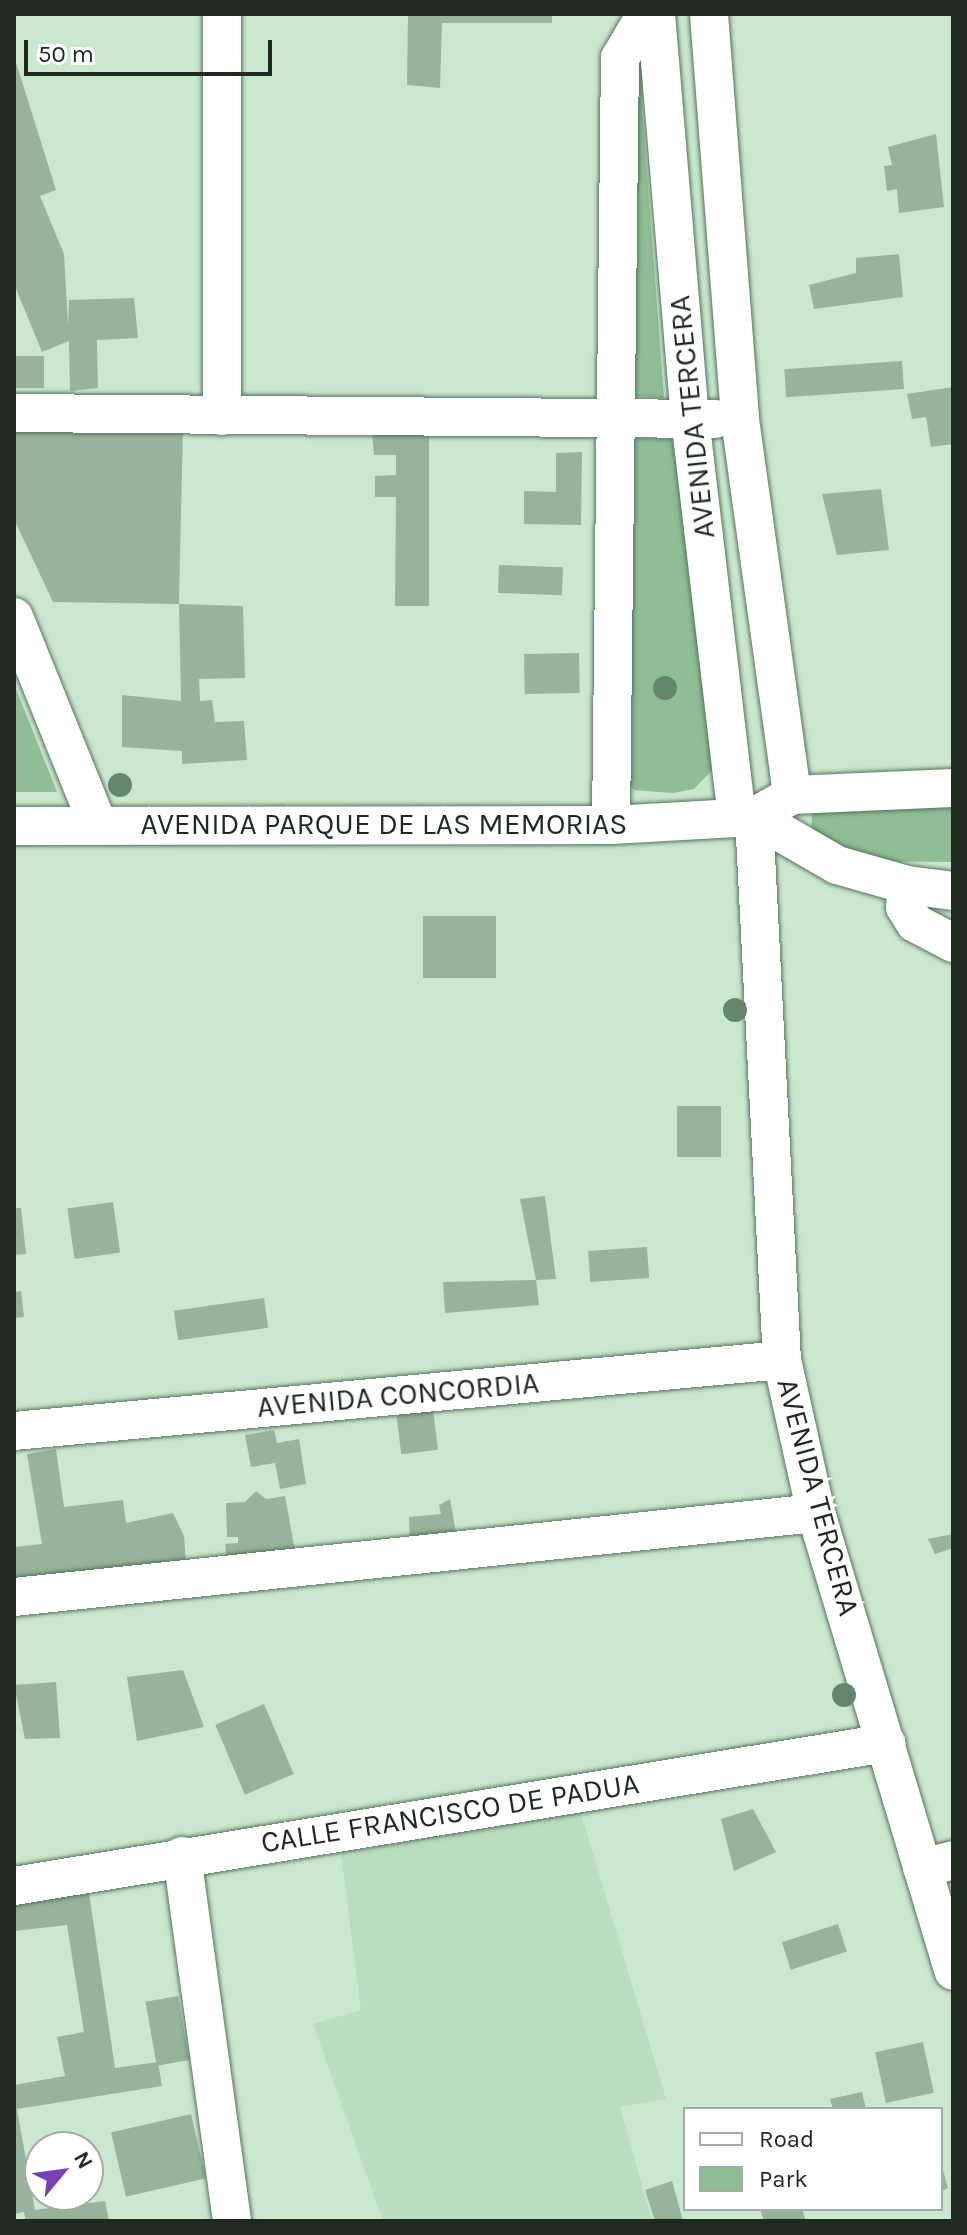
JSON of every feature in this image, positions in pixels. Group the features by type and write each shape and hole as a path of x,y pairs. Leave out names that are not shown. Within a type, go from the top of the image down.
{"street":[{"path":"222,14 222,416"},
{"path":"611,825 620,58 646,14"},
{"name":"AVENIDA TERCERA","path":"656,14 690,418 746,818 782,1360 816,1513 886,1743 937,1864 953,1971"},
{"name":"AVENIDA TERCERA","path":"709,14 740,419 792,795"},
{"path":"14,413 615,421 740,419"},
{"path":"14,617 98,825"},
{"path":"746,818 792,795 953,788"},
{"path":"746,818 837,865 907,885 953,891"},
{"name":"AVENIDA PARQUE DE LAS MEMORIAS","path":"14,826 611,825 746,818"},
{"path":"907,885 905,907 915,923 953,943"},
{"name":"AVENIDA CONCORDIA","path":"14,1431 782,1360"},
{"path":"14,1597 816,1513"},
{"name":"CALLE FRANCISCO DE PADUA","path":"14,1886 182,1856 886,1743"},
{"path":"182,1856 232,2221"}],"shaded area":[{"path":"580,1810 666,2099 620,2107 652,2221 383,2221 313,2024 361,2010 341,1853"}],"green space":[{"path":"639,68 664,398 622,395"},
{"path":"634,438 671,439 677,445 719,763 694,789 673,793 634,790 625,780"},
{"path":"14,684 57,792 14,792"},
{"path":"953,804 953,862 837,861 811,848 812,810"}],"building":[{"path":"408,14 552,14 552,23 442,23 440,88 407,85"},
{"path":"14,56 56,190 40,196 64,254 68,325 69,300 134,298 138,338 97,340 98,388 70,391 69,341 42,352 14,284"},
{"path":"936,134 944,207 899,213 897,189 887,191 884,166 892,165 888,147"},
{"path":"899,254 903,297 814,309 809,285 856,273 856,258"},
{"path":"14,356 44,356 44,388 14,388"},
{"path":"902,361 904,389 786,397 784,369"},
{"path":"953,387 953,444 931,447 926,417 912,419 907,394"},
{"path":"183,425 179,604 53,602 14,519 14,426"},
{"path":"372,432 429,432 429,606 395,606 396,497 375,497 375,476 396,475 396,455 374,455"},
{"path":"582,452 581,525 524,524 524,491 556,492 556,453"},
{"path":"881,489 889,550 837,555 822,494"},
{"path":"499,565 563,567 562,595 498,593"},
{"path":"179,604 243,606 245,678 199,679 200,701 212,700 215,722 244,721 247,760 182,764 182,751 122,747 122,695 181,701"},
{"path":"579,653 580,693 525,694 524,654"},
{"path":"423,916 496,916 496,978 423,978"},
{"path":"677,1106 721,1106 721,1157 677,1157"},
{"path":"545,1196 556,1279 536,1280 520,1199"},
{"path":"113,1202 120,1253 75,1259 67,1208"},
{"path":"14,1208 21,1208 26,1254 14,1255"},
{"path":"647,1247 649,1278 590,1282 588,1251"},
{"path":"536,1280 539,1305 445,1313 443,1282"},
{"path":"21,1291 24,1317 14,1318 14,1292"},
{"path":"264,1298 268,1328 178,1340 174,1311"},
{"path":"433,1409 438,1450 401,1454 396,1414"},
{"path":"274,1430 277,1443 299,1439 306,1484 280,1489 275,1463 251,1467 245,1435"},
{"path":"56,1449 64,1507 123,1500 126,1523 173,1513 184,1536 186,1563 14,1580 14,1547 42,1544 27,1454"},
{"path":"256,1491 266,1499 285,1496 296,1556 227,1562 225,1544 238,1543 238,1537 227,1537 226,1503 245,1502"},
{"path":"450,1499 457,1539 410,1544 409,1517 441,1514 439,1505"},
{"path":"953,1534 953,1548 935,1554 928,1539"},
{"path":"183,1670 204,1727 137,1741 127,1677"},
{"path":"56,1682 60,1738 25,1739 14,1685"},
{"path":"264,1704 294,1774 245,1795 215,1725"},
{"path":"753,1809 776,1852 734,1871 721,1819"},
{"path":"89,1893 115,2068 158,2062 162,2086 17,2109 24,2148 24,2211 104,2211 105,2201 109,2221 26,2221 24,2212 14,2214 14,2085 65,2076 57,2037 84,2032 67,1925 14,1931 14,1903"},
{"path":"838,1924 847,1952 791,1970 782,1942"},
{"path":"178,1996 189,2060 157,2066 146,2002"},
{"path":"923,2042 934,2093 886,2103 875,2052"},
{"path":"862,2092 866,2107 832,2107 830,2099"},
{"path":"191,2114 206,2178 126,2197 111,2132"},
{"path":"943,2170 948,2188 943,2191"},
{"path":"672,2181 683,2221 655,2221 645,2190"},
{"path":"761,2211 803,2211 806,2221 764,2221"}]}
